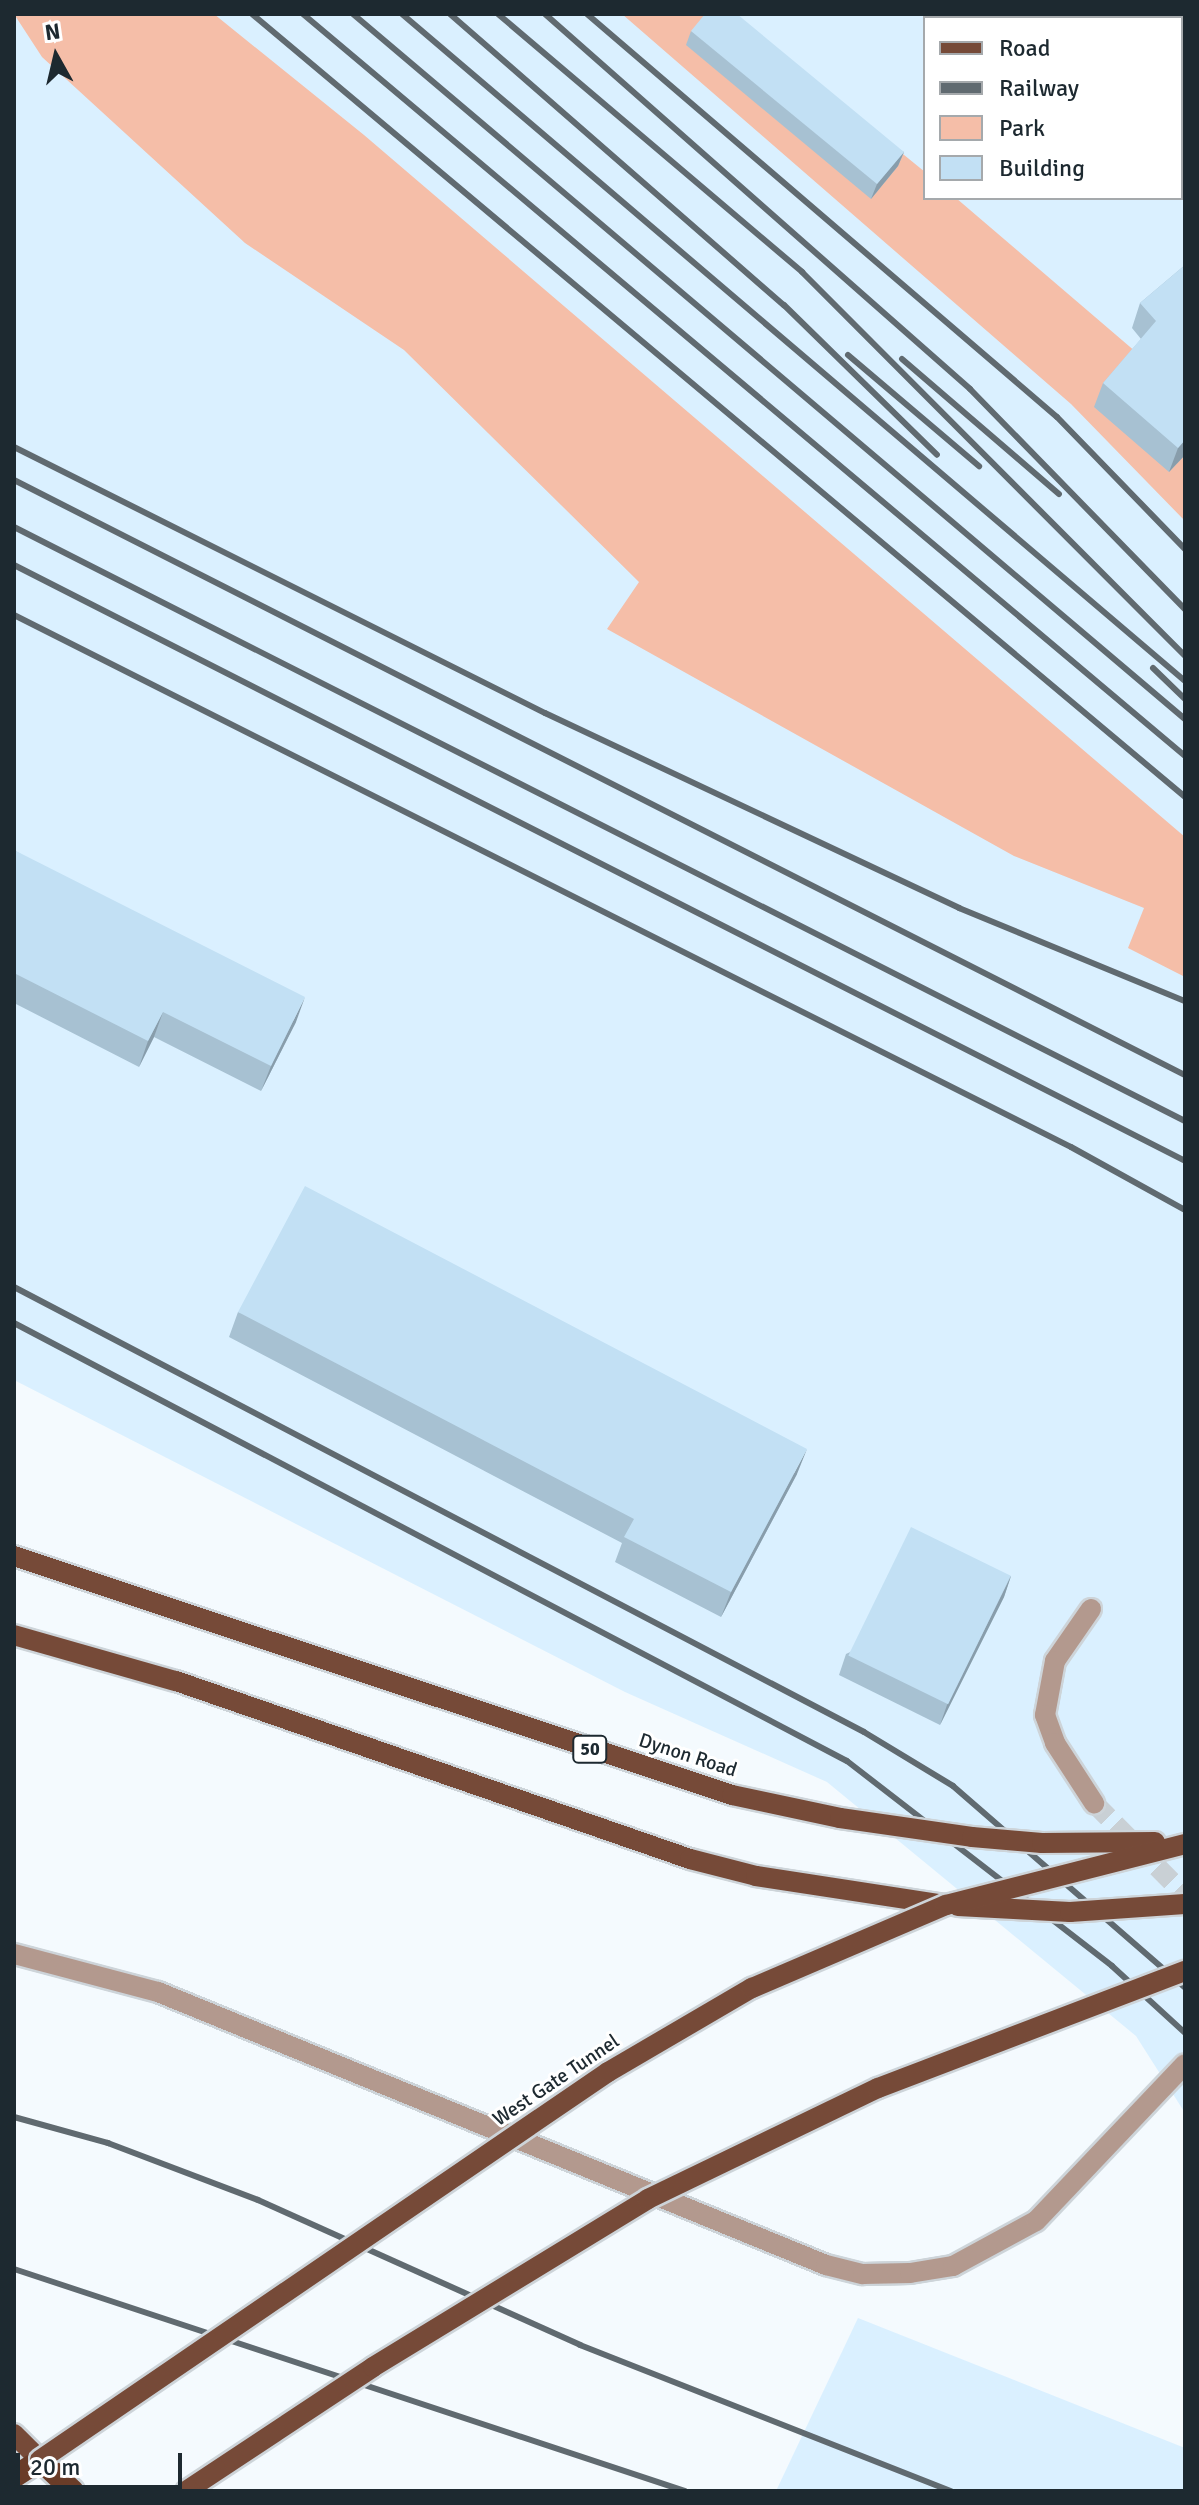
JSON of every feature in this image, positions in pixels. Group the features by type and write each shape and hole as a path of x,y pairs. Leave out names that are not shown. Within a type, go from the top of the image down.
{"highway":[{"name":"West Gate Tunnel","path":"14,2477 40,2460"},
{"path":"40,2460 73,2491"}],"main road":[{"name":"Dynon Road","path":"14,1556 676,1777 781,1807 1042,1843 1185,1842"},
{"path":"14,1635 176,1681 690,1859 784,1881 946,1905 1070,1912 1185,1904"},
{"name":"West Gate Tunnel","path":"40,2460 608,2072 752,1988 946,1905 1185,1842"},
{"path":"186,2491 583,2234 661,2193 878,2088 1185,1971"},
{"path":"14,2434 40,2460"}],"street":[{"path":"1091,1609 1055,1661 1045,1715 1055,1743 1094,1803"},
{"path":"14,1954 158,1992 826,2265 863,2274 953,2266 1036,2221 1185,2064"}],"shaded area":[{"path":"14,14 1185,14 1185,2113 1136,2036 827,1782 625,1692 14,1380"},
{"path":"858,2318 1185,2448 1185,2491 776,2491"}],"green space":[{"path":"14,14 214,14 364,135 1185,837 1185,977 1128,948 1144,908 1014,856 607,629 639,582 404,350 245,243 42,57"},
{"path":"622,14 731,14 923,170 923,200 958,200 1185,394 1185,521 1071,404"}],"building":[{"path":"705,14 737,14 904,152 877,184 691,31"},
{"path":"1185,265 1185,440 1178,448 1103,383 1156,321 1140,303"},
{"path":"14,850 305,997 271,1066 163,1012 148,1041 14,973"},
{"path":"305,1186 807,1449 731,1592 624,1537 634,1519 238,1312"},
{"path":"911,1527 1011,1576 948,1704 848,1656"}],"tunnel":[{"path":"1094,1803 1185,1895"}],"railway":[{"path":"252,14 1185,797"},
{"path":"303,14 1185,756"},
{"path":"353,14 1185,719"},
{"path":"402,14 1185,681"},
{"path":"450,14 784,305 937,455"},
{"path":"498,14 802,272 1185,656"},
{"path":"545,14 970,389 1185,609"},
{"path":"587,14 1057,417 1185,549"},
{"path":"848,355 979,466"},
{"path":"902,359 1059,494"},
{"path":"14,447 545,713 959,908 1185,1001"},
{"path":"14,480 1185,1075"},
{"path":"14,527 1185,1121"},
{"path":"14,565 1185,1161"},
{"path":"14,615 1071,1147 1185,1210"},
{"path":"1153,668 1185,699"},
{"path":"14,1287 864,1732 953,1786 1185,1988"},
{"path":"14,1323 847,1761 1112,1966 1185,2033"},
{"path":"14,2117 108,2143 258,2200 580,2345 951,2491"},
{"path":"14,2269 685,2491"}]}
